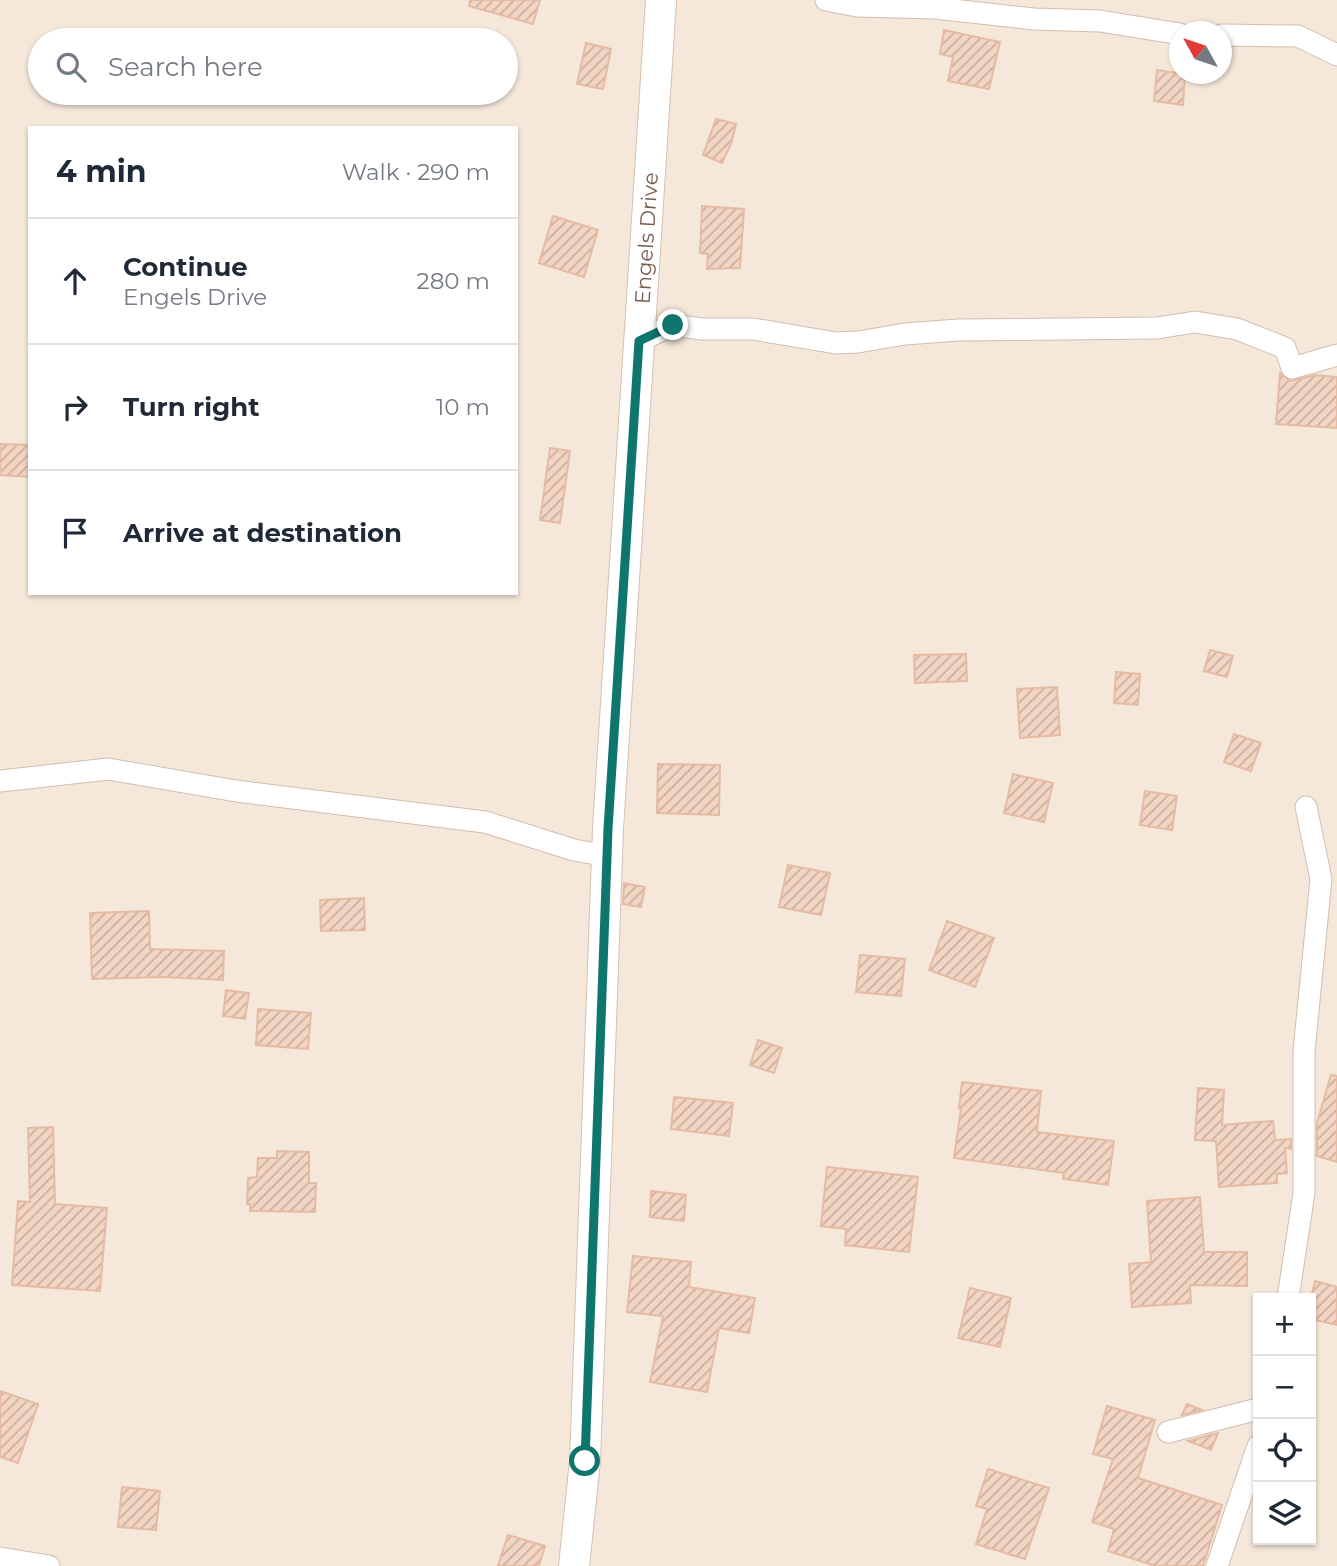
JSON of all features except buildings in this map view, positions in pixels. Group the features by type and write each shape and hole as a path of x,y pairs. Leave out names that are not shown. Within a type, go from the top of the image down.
{"street":[{"name":"Engels Drive","path":"574,1566 585,1461 607,856 661,0"},
{"path":"826,0 857,6 934,8 1034,19 1100,20 1169,32"},
{"path":"1232,35 1298,36 1337,55"},
{"path":"639,341 673,325 702,329 753,329 836,342 858,342 905,334 958,330 1157,328 1195,322 1237,330 1285,348 1292,368 1337,355"},
{"path":"0,780 108,769 236,791 485,822 574,850 607,856"},
{"path":"1289,1293 1304,1194 1304,1051 1321,879 1306,807"},
{"path":"1168,1432 1253,1410"},
{"path":"1217,1566 1253,1461"},
{"path":"0,1558 49,1566"}],"shaded area":[{"path":"0,0 1337,0 1337,1566 0,1566"}],"route":[{"path":"585,1461 608,829 639,341 673,325"}]}
